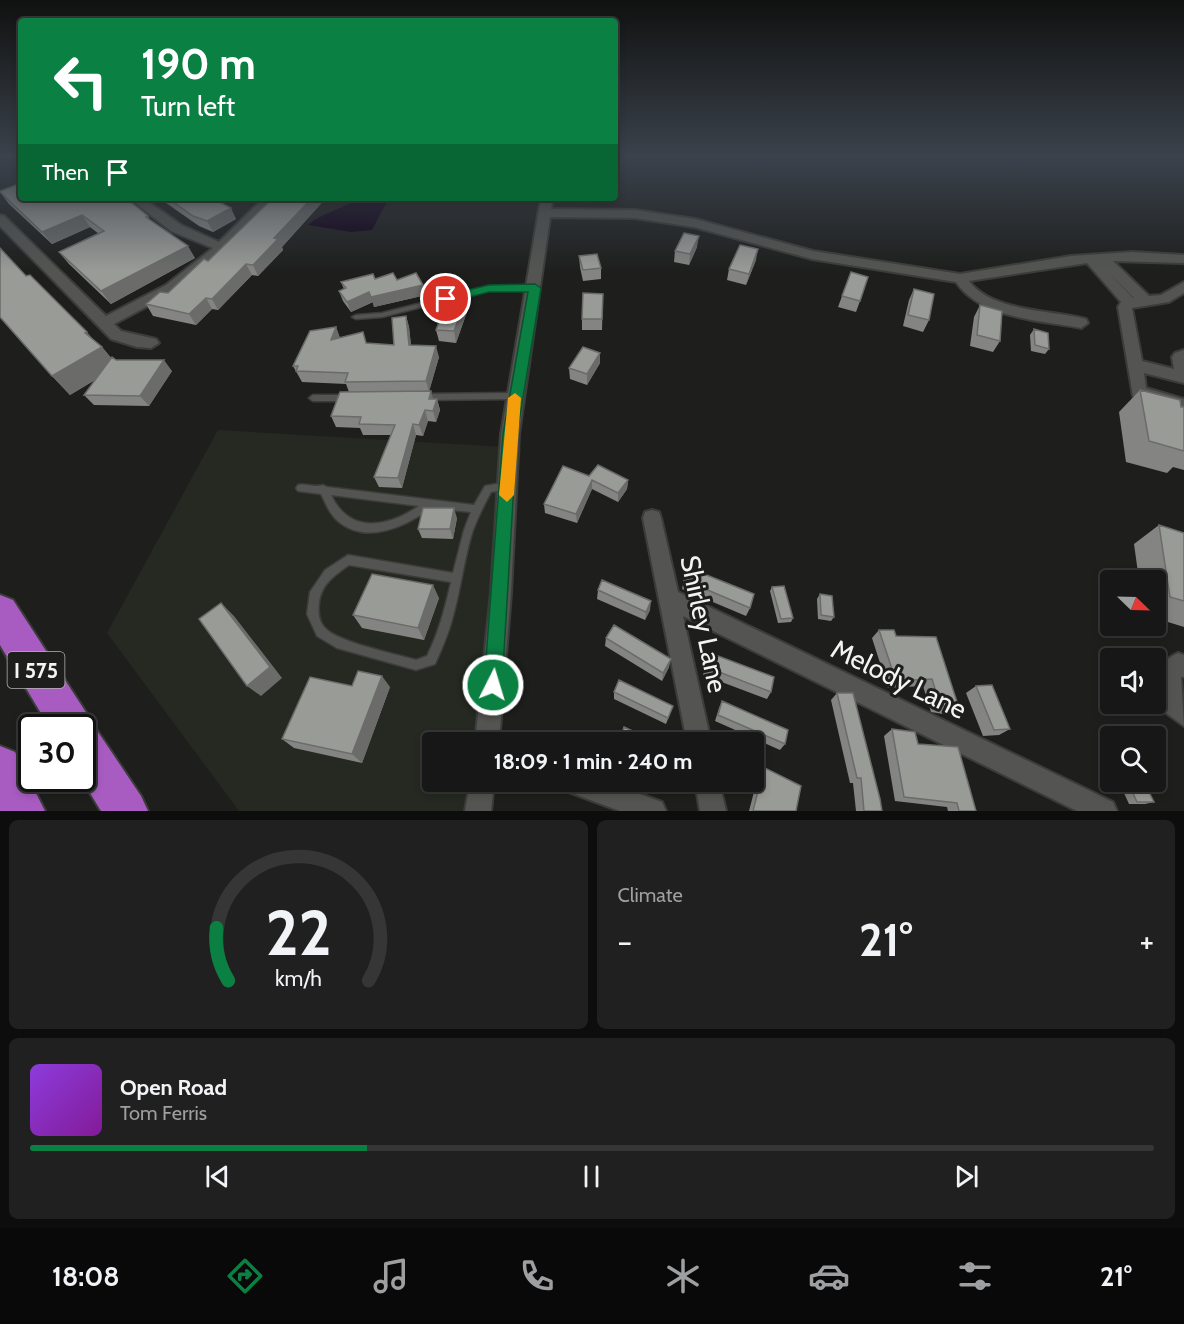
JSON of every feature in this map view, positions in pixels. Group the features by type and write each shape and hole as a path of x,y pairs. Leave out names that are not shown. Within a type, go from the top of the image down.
{"highway":[{"name":"I 575","path":"0,612 64,714"},
{"path":"96,765 126,811"},
{"path":"0,767 22,811"}],"street":[{"path":"139,201 182,234 196,241 223,247"},
{"path":"104,323 171,288 223,247 268,201"},
{"path":"488,732 515,396 547,206 635,214 695,223 812,255 960,278 1095,259 1151,256 1184,259"},
{"path":"0,219 104,323 124,339 151,343"},
{"path":"1095,259 1146,301"},
{"path":"1095,259 1130,303"},
{"path":"960,278 964,289 996,305 1081,323"},
{"path":"1184,287 1164,299 1130,303 1125,307 1139,392 1184,405"},
{"path":"1135,365 1184,377 1180,357 1184,356"},
{"path":"1163,399 1167,418"},
{"name":"Shirley Lane","path":"652,518 697,732"},
{"name":"Melody Lane","path":"668,598 1104,811"},
{"path":"1184,666 1178,664 1168,673 1174,705 1184,714"},
{"path":"478,811 481,792"},
{"path":"602,792 652,811"},
{"path":"709,792 713,811"}],"lane":[{"path":"356,317 382,315 489,288 535,288"},
{"path":"407,397 515,396"},
{"path":"313,398 360,398"},
{"path":"456,578 348,560 329,573 315,592 312,614 321,632 337,643 416,665 431,660 439,646 456,578 466,533 489,489 507,486"},
{"path":"301,488 477,509"},
{"path":"323,489 329,507 343,522 367,529 390,525 414,516 430,504"}],"shaded area":[{"path":"355,201 387,201 372,230 351,232 308,225"},
{"path":"218,430 521,448 510,552 482,732 422,732 422,792 472,792 469,811 239,811 107,633"}],"building":[{"path":"3,195 18,195 18,201 130,201 148,216 146,217 188,246 101,291 59,252 104,231 82,215 42,232"},
{"path":"172,201 218,201 231,208 207,221 193,216"},
{"path":"270,201 309,201 274,238 278,239 253,265 246,264 212,299 206,298 189,314 146,304 160,292 168,293 204,259 208,261"},
{"path":"684,233 699,236 690,254 675,251"},
{"path":"740,245 758,249 749,274 729,269"},
{"path":"0,248 26,276 30,275 87,332 85,333 102,347 52,376 0,317"},
{"path":"597,254 601,268 583,270 579,256"},
{"path":"851,272 868,277 860,301 842,296"},
{"path":"393,273 397,280 416,273 423,285 371,297 369,292 347,302 339,291 346,288 341,282 373,274 375,279"},
{"path":"914,289 934,294 929,320 908,315"},
{"path":"583,293 603,294 602,319 582,319"},
{"path":"448,297 466,298 454,331 436,330"},
{"path":"980,305 1002,311 1000,341 977,335"},
{"path":"406,316 409,345 436,346 426,381 345,382 348,373 296,371 298,366 293,366 310,331 336,327 331,340 363,332 366,343 394,345 392,318"},
{"path":"1034,329 1048,333 1049,349 1035,345"},
{"path":"583,347 600,353 587,374 569,368"},
{"path":"112,357 116,360 164,360 140,396 84,395"},
{"path":"1140,390 1180,400 1181,407 1184,407 1184,451 1149,441"},
{"path":"431,391 429,399 437,399 433,411 425,410 419,425 413,424 398,478 374,477 395,425 359,424 361,417 331,416 340,392"},
{"path":"598,465 628,480 618,493 592,480 576,514 544,504 563,466 589,476"},
{"path":"423,508 454,508 450,529 418,529"},
{"path":"1159,525 1184,533 1184,601 1170,597"},
{"path":"689,568 754,594 750,608 684,580"},
{"path":"372,574 433,585 418,628 353,615"},
{"path":"602,580 651,601 646,612 598,590"},
{"path":"784,586 793,618 781,619 772,587"},
{"path":"820,594 832,596 834,617 821,615"},
{"path":"221,603 270,667 247,686 199,619"},
{"path":"614,625 671,659 663,673 606,638"},
{"path":"879,630 894,630 896,636 936,637 959,708 940,705 932,679 896,681"},
{"path":"710,653 774,677 771,692 706,667"},
{"path":"358,671 382,676 352,754 282,739 310,677 352,686"},
{"path":"619,680 673,706 668,718 614,692"},
{"path":"992,685 1010,729 994,730 976,686"},
{"path":"837,693 853,693 882,811 864,811 861,778 857,778"},
{"path":"722,701 788,730 785,744 764,735 764,732 757,732 718,715"},
{"path":"624,727 635,732 623,732"},
{"path":"892,729 915,732 918,744 958,747 976,811 959,811 957,803 904,797"},
{"path":"764,768 801,786 796,811 753,811 758,792 764,792"},
{"path":"1132,792 1149,792 1154,802 1137,802"}],"slow traffic":[{"path":"507,495 510,434 515,398"}],"route":[{"path":"446,299 489,288 535,288 510,434 493,685"}]}
